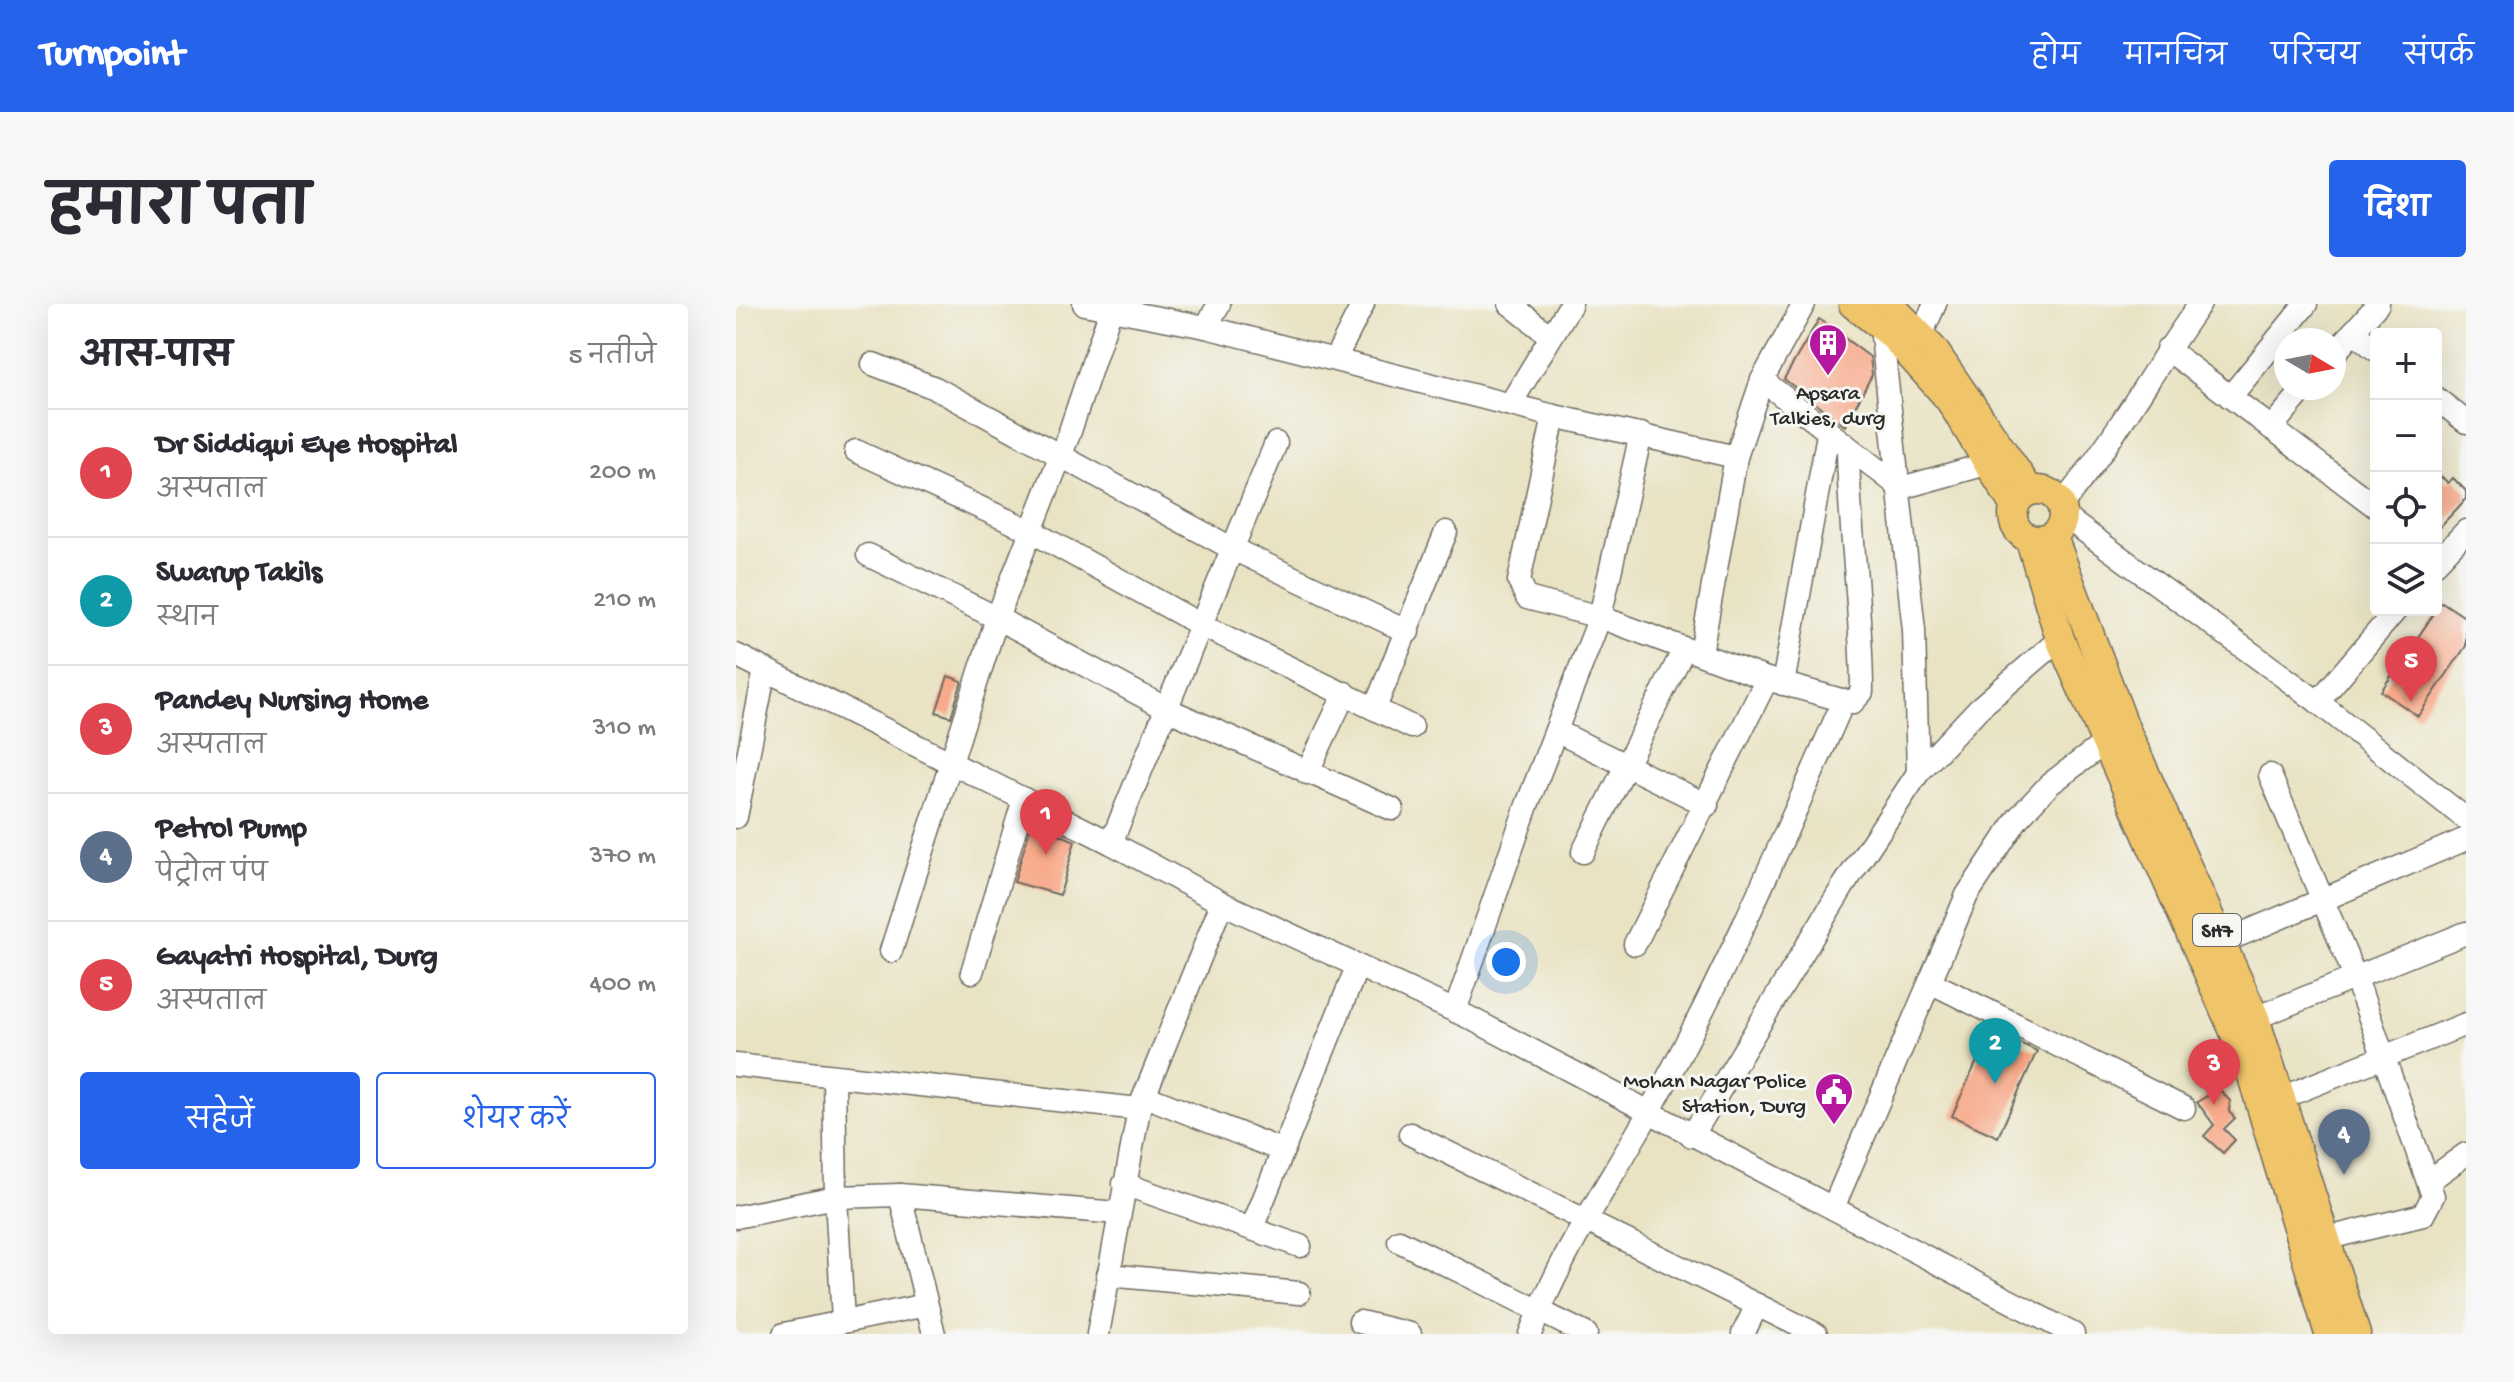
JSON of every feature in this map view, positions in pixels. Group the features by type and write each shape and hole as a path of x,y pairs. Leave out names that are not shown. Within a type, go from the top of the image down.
{"main road":[{"name":"SH7","path":"1853,304 1885,315 1921,335 2022,499 2014,523 2052,524"},
{"name":"SH7","path":"1885,315 1999,460"},
{"path":"2022,499 2054,494 2052,524"},
{"name":"SH7","path":"2052,524 2060,639 2223,942 2255,1018 2324,1239 2330,1296 2329,1334"},
{"name":"SH7","path":"2052,524 2114,735 2248,1063 2330,1296 2356,1334"}],"street":[{"path":"1084,304 1110,312 1206,327 1554,416 1736,457"},
{"path":"1206,327 1219,304"},
{"path":"1335,359 1363,304"},
{"path":"1510,304 1550,336"},
{"path":"1511,403 1571,304"},
{"path":"1583,852 1692,651 1736,457 1762,380 1804,304"},
{"path":"1921,335 1935,304"},
{"path":"2200,304 2167,349 2098,461 2052,524 2318,702 2466,819"},
{"path":"2230,397 2306,304"},
{"path":"2346,340 2378,304"},
{"path":"891,951 948,762 997,618 1069,434 1110,312"},
{"path":"1885,315 1914,630 1918,773"},
{"path":"2353,332 2370,345"},
{"path":"2167,349 2370,502"},
{"path":"873,364 935,388 1233,549 1408,632"},
{"path":"1762,380 1848,450 1901,488"},
{"path":"2271,428 2295,400"},
{"path":"2438,400 2466,422"},
{"path":"1554,416 1519,581 1521,591 1537,603 1600,617 1775,681 1852,703 1862,692 1862,647 1848,507 1848,450"},
{"path":"1455,1011 1600,617 1641,434"},
{"path":"1635,944 1775,681 1828,434"},
{"path":"1111,843 1276,443"},
{"path":"856,451 1029,530 1201,625 1412,727"},
{"path":"1901,488 1999,460"},
{"path":"2442,553 2466,531"},
{"path":"1375,708 1446,532"},
{"path":"868,555 997,618 1167,709 1392,809"},
{"path":"2318,702 2391,616"},
{"path":"1692,1136 1842,888 1918,773 1979,708 2060,639"},
{"path":"736,655 1111,843 1222,903 1357,967 1429,997 2073,1334"},
{"path":"736,817 765,669"},
{"path":"1307,773 1345,693"},
{"path":"1530,1334 1584,1220 1648,1113 1770,868 1844,700"},
{"path":"1556,731 1707,805"},
{"path":"1833,1208 1967,895 2018,818 2050,784 2114,735"},
{"path":"2270,775 2320,901 2356,979 2430,1180 2433,1196 2423,1215 2324,1239"},
{"path":"972,972 1024,799"},
{"path":"2223,942 2466,839"},
{"path":"1098,1334 1118,1213 1142,1103 1222,903"},
{"path":"2255,1018 2466,933"},
{"path":"1252,1228 1357,967"},
{"path":"1930,982 2184,1108"},
{"path":"2281,1098 2385,1059 2466,1024"},
{"path":"736,1065 834,1077 1142,1103 1281,1150"},
{"path":"834,1077 836,1197 843,1321"},
{"path":"1410,1134 1816,1334"},
{"path":"2430,1180 2466,1154"},
{"path":"1124,1184 1300,1246"},
{"path":"900,1195 934,1334"},
{"path":"736,1217 836,1197 900,1195 1118,1213"},
{"path":"1399,1241 1586,1334"},
{"path":"1108,1275 1299,1293"},
{"path":"784,1334 926,1305"},
{"path":"1743,1334 1757,1305"},
{"path":"1360,1322 1410,1334"}],"building":[{"name":"Apsara Talkies, durg","path":"1819,319 1870,357 1872,375 1845,426 1784,379"},
{"path":"2442,477 2448,483 2453,478 2466,491 2466,499 2442,525"},
{"path":"2442,602 2466,618 2466,646 2418,716 2381,691 2432,616 2442,616"},
{"path":"948,676 962,681 951,717 936,712"},
{"path":"1032,822 1075,841 1060,895 1014,882"},
{"path":"1991,1030 2037,1051 1998,1137 1952,1116"},
{"path":"2219,1089 2230,1101 2229,1112 2235,1118 2224,1129 2235,1140 2223,1153 2204,1136 2214,1125 2197,1102"}],"place":[{"name":"Apsara Talkies, durg","path":"1828,377"},
{"name":"Gayatri Hospital, Durg","path":"2411,702"},
{"name":"Dr Siddiqui Eye Hospital","path":"1046,855"},
{"name":"Swarup Takils","path":"1995,1084"},
{"name":"Pandey Nursing Home","path":"2214,1105"},
{"name":"Mohan Nagar Police Station, Durg","path":"1834,1126"},
{"name":"Petrol Pump","path":"2344,1175"}]}
